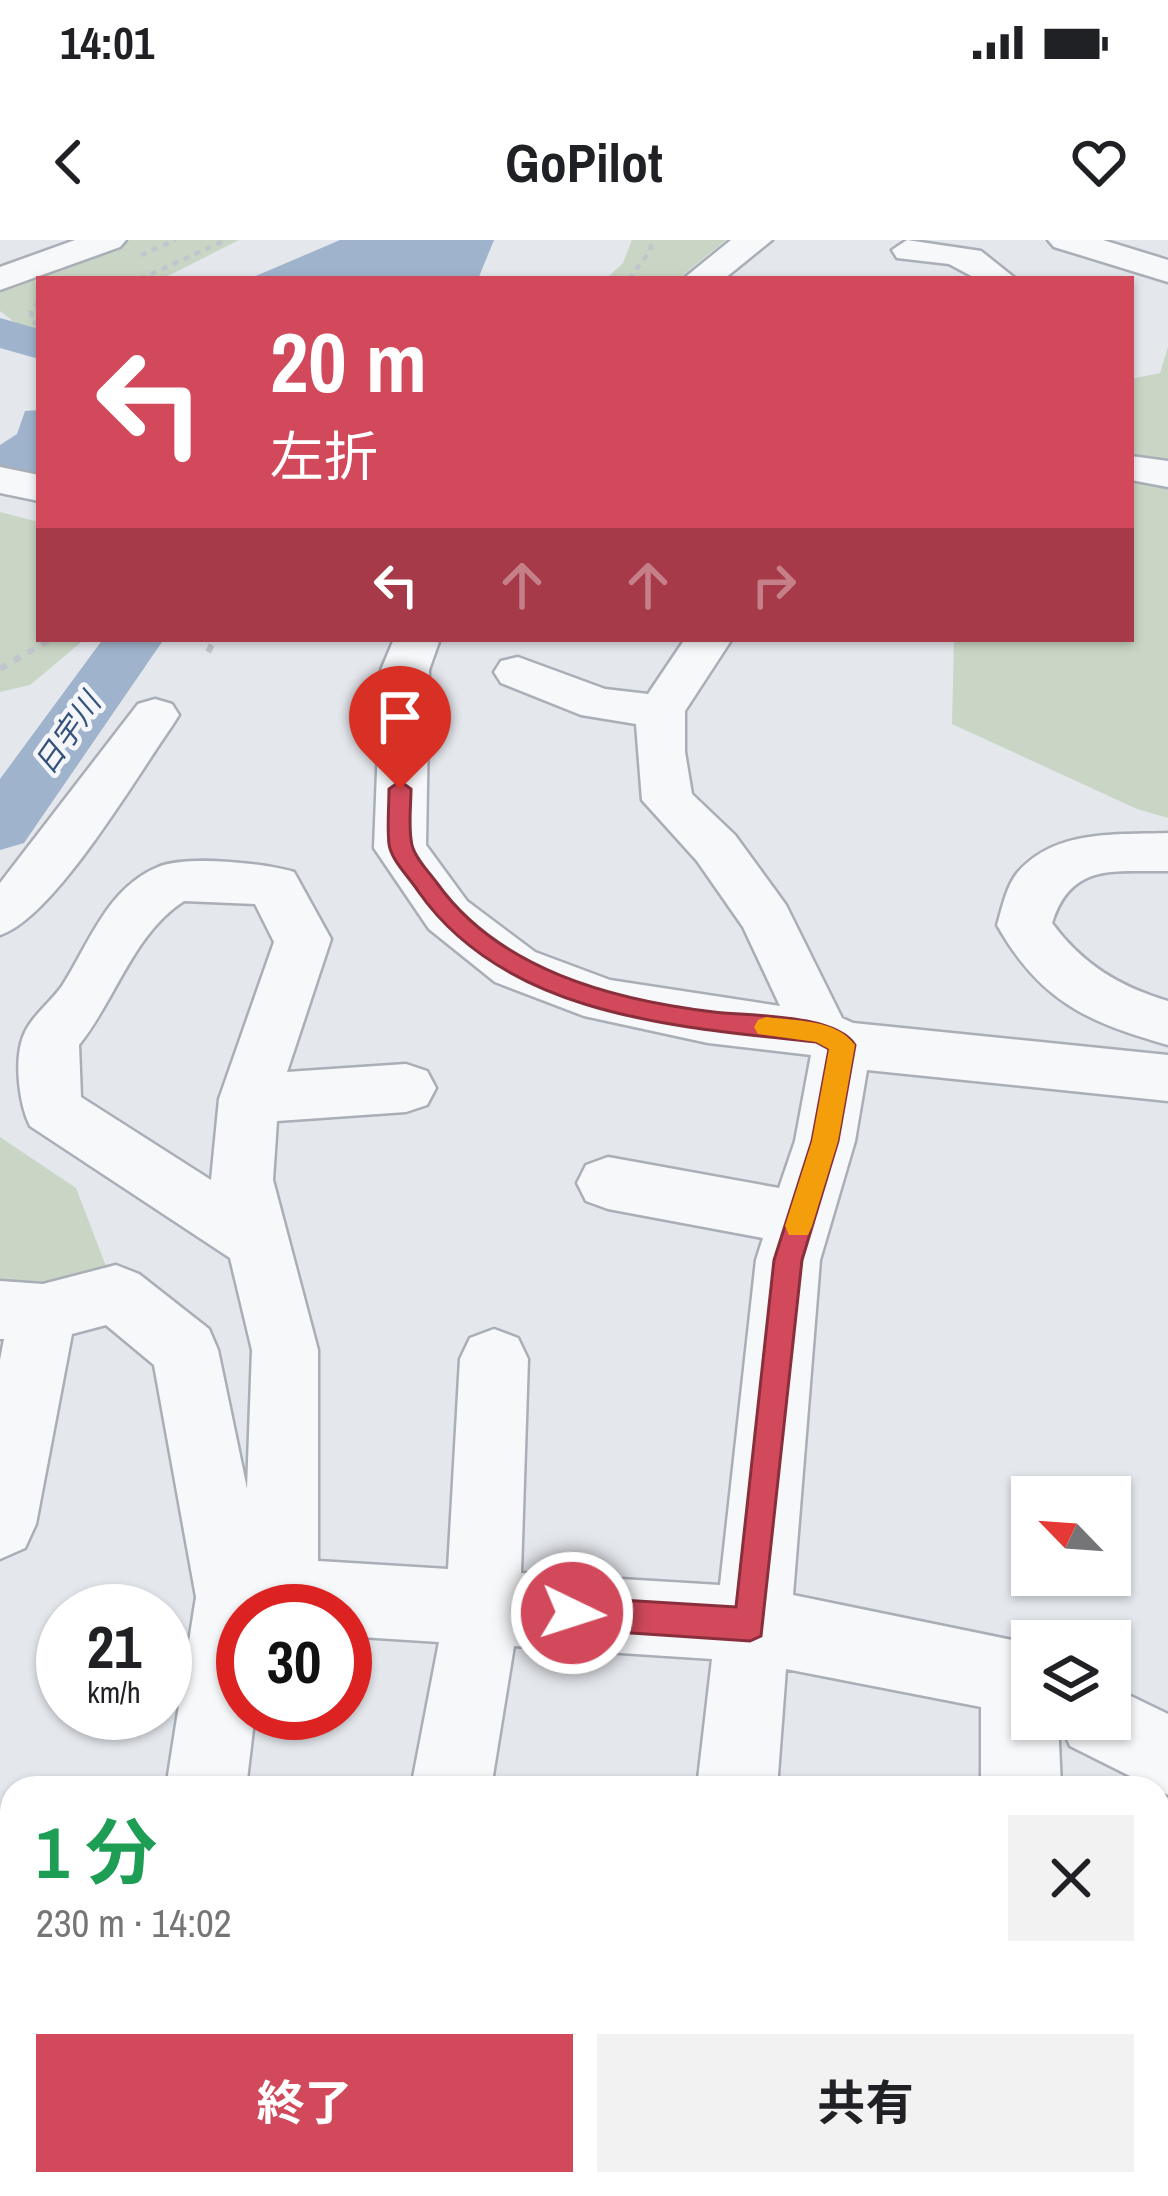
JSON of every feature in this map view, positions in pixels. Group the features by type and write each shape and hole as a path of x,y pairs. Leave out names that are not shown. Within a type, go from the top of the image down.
{"street":[{"path":"0,279 108,240"},
{"path":"705,276 754,240"},
{"path":"1066,240 1168,271"},
{"path":"903,254 949,252 982,262 995,276"},
{"path":"1134,468 1168,474"},
{"path":"0,480 36,487"},
{"path":"416,642 405,670 400,848 448,915 515,967 604,1001 708,1021 1168,1078"},
{"path":"707,642 661,711 660,752 668,800 716,848 767,919 831,1039 825,1141 788,1260 738,1776"},
{"path":"518,672 598,704 661,711"},
{"path":"0,915 30,887 155,715"},
{"path":"1168,852 1080,855 1037,885 1024,925 1052,969 1115,1009 1168,1023"},
{"path":"258,1584 285,1350 260,1244 242,1180 249,1099 303,938 289,922 275,886 176,880 153,895 109,946 82,1000 50,1040 51,1109 260,1244"},
{"path":"249,1099 406,1088"},
{"path":"608,1183 801,1219"},
{"path":"0,1524 21,1311 116,1294 184,1349 253,1584"},
{"path":"453,1776 483,1607 494,1359"},
{"path":"372,1602 750,1624 1011,1678"},
{"path":"1131,1737 1168,1756"},
{"path":"209,1776 219,1740"},
{"path":"1021,1776 1023,1740"}],"path":[{"path":"147,276 226,240"},
{"path":"631,276 650,251 652,240"},
{"path":"0,669 47,642"},
{"path":"208,652 213,642"}],"green space":[{"path":"127,240 239,240 168,276 36,276 36,330 22,328 0,311 0,285"},
{"path":"632,240 726,240 682,276 609,276 623,263"},
{"path":"1168,347 1168,818 1137,809 952,724 954,642 1134,642 1134,378 1160,373"},
{"path":"0,512 36,521 36,642 81,642 30,685 0,692"},
{"path":"0,1137 76,1188 109,1274 0,1292"}],"water":[{"path":"340,240 494,240 479,276 256,276"},
{"path":"36,410 36,476 0,469 0,445 17,434 25,411"}],"waterway":[{"path":"0,333 36,343"},
{"name":"日宇川","path":"0,827 132,642"}],"slow traffic":[{"path":"766,1027 820,1033 842,1045 825,1141 799,1226"}],"route":[{"path":"400,789 400,848 448,915 515,967 604,1001 708,1021 820,1033 842,1045 825,1141 788,1260 750,1624 572,1613"}]}
